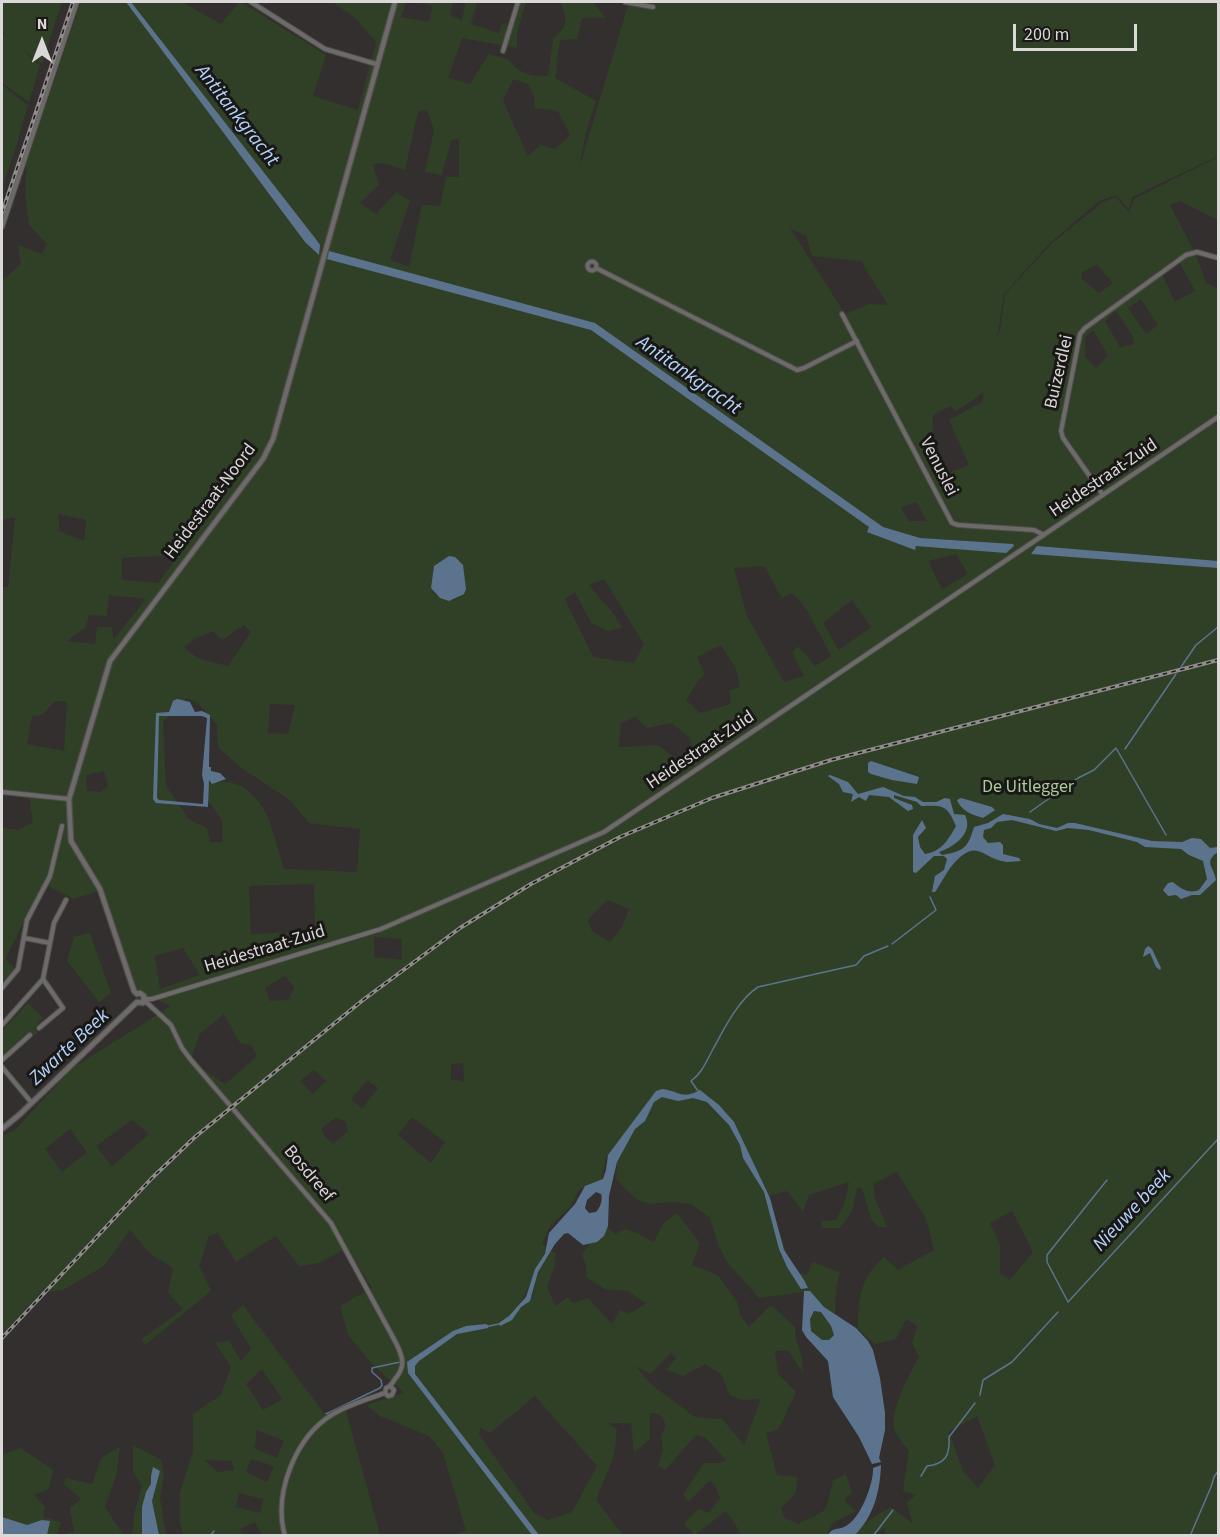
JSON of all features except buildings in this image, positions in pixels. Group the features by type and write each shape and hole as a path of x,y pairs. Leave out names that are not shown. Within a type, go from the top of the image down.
{"street":[{"path":"2,227 77,2"},
{"path":"251,2 325,49 376,64"},
{"name":"Heidestraat-Noord","path":"137,994 134,991 100,890 71,841 69,799 110,661 263,459 273,439 395,2"},
{"path":"503,51 518,2"},
{"path":"625,2 653,7"},
{"name":"Buizerdlei","path":"1103,495 1063,438 1061,431 1080,334 1085,328 1186,255 1197,252 1218,258"},
{"path":"596,268 797,370 857,341"},
{"name":"Venuslei","path":"842,314 952,523 1030,530 1044,535"},
{"name":"Heidestraat-Zuid","path":"145,1000 381,929 604,832 1218,417"},
{"path":"2,792 69,799"},
{"path":"2,988 18,969 27,920 50,876 62,826"},
{"path":"2,1025 44,978 54,923 66,900"},
{"path":"24,938 50,943"},
{"path":"39,1028 63,1008 44,978"},
{"path":"2,1129 137,1002 145,1000 142,994 137,994 135,998 137,1002"},
{"name":"Bosdreef","path":"145,1000 171,1025 184,1051 309,1195 336,1231 400,1351 404,1364 403,1370 391,1387 386,1388 385,1393 331,1415 307,1439 289,1467 280,1511 285,1536"},
{"path":"2,1060 30,1035"},
{"path":"2,1067 31,1102"},
{"name":"Bosdreef","path":"385,1393 388,1396 392,1395 394,1390 391,1387"}],"green space":[{"path":"2,2 62,2 42,64 17,45 40,65 29,102 2,83 2,33 9,38 2,31"},
{"name":"De Uitlegger","path":"81,2 182,2 221,24 241,2 326,55 313,96 358,110 376,42 353,16 332,2 406,2 401,17 429,22 433,6 418,2 453,2 450,15 462,20 466,2 477,2 471,24 499,33 502,23 508,25 515,2 526,2 517,33 517,48 462,38 448,78 470,84 489,54 509,60 526,73 548,76 553,39 562,30 565,22 560,2 593,2 606,18 582,18 577,39 560,40 555,78 596,101 586,132 579,169 629,2 1218,2 1218,156 1132,197 1129,210 1116,195 1099,201 1049,244 1004,294 997,339 1005,294 1051,244 1103,202 1116,197 1129,213 1134,199 1218,157 1218,220 1180,201 1170,205 1196,255 1206,283 1218,289 1218,1535 886,1536 884,1528 875,1535 855,1535 871,1519 891,1507 913,1524 907,1502 916,1495 903,1491 909,1451 896,1434 893,1424 897,1404 919,1357 912,1343 917,1326 906,1319 896,1339 875,1344 858,1329 862,1289 876,1265 884,1257 898,1270 934,1250 927,1221 897,1172 873,1184 875,1198 887,1227 878,1227 871,1219 862,1188 857,1187 852,1212 840,1228 822,1228 821,1221 836,1220 844,1205 849,1182 809,1195 803,1211 787,1191 767,1196 787,1254 796,1272 807,1275 812,1262 840,1272 836,1288 835,1315 824,1307 810,1291 759,1298 727,1262 718,1244 710,1218 691,1204 672,1202 649,1204 634,1198 616,1179 618,1151 606,1157 601,1182 580,1189 569,1208 550,1226 542,1244 556,1254 554,1268 547,1286 555,1306 568,1297 573,1303 588,1298 612,1324 620,1310 629,1314 646,1304 628,1291 605,1289 587,1278 582,1255 591,1242 608,1228 615,1234 625,1229 654,1242 663,1224 677,1213 700,1243 692,1265 718,1275 737,1302 741,1316 749,1327 771,1305 795,1327 803,1373 788,1350 775,1351 778,1374 796,1392 778,1430 766,1433 777,1475 797,1477 796,1493 781,1508 785,1518 798,1524 816,1516 827,1505 833,1480 846,1474 852,1493 844,1500 856,1511 833,1523 826,1535 739,1535 740,1532 726,1511 695,1535 684,1524 698,1509 709,1513 720,1498 710,1480 688,1502 683,1494 704,1463 719,1463 726,1460 706,1438 696,1435 665,1470 658,1466 663,1451 661,1436 666,1425 660,1414 650,1413 650,1439 634,1453 631,1423 609,1423 617,1430 614,1456 596,1500 623,1535 452,1535 466,1531 443,1453 429,1436 380,1416 366,1405 404,1393 372,1364 348,1335 340,1306 372,1288 347,1248 319,1263 299,1266 276,1236 236,1262 218,1233 209,1236 199,1266 211,1291 145,1345 142,1339 183,1309 168,1293 173,1268 150,1254 130,1230 104,1266 63,1290 40,1293 2,1334 2,1136 15,1130 71,1069 171,1006 138,991 103,890 90,869 99,891 74,899 48,886 54,870 50,870 5,959 16,969 2,983 2,828 18,830 33,822 29,798 2,795 2,587 8,587 15,518 2,519 2,278 4,279 21,264 18,245 42,254 47,244 29,225 26,201 26,164","holes":["513,79 528,84 534,97 535,108 558,111 570,135 555,149 540,145 528,156 503,101","427,110 434,130 425,172 442,175 451,140 459,139 459,177 446,177 440,206 422,205 409,267 390,260 410,201 396,192 376,214 360,203 379,185 373,164 383,163 405,170 418,111","790,228 806,236 812,256 861,261 888,305 869,304 845,314","1180,263 1195,291 1175,302 1160,270","1097,265 1113,283 1099,293 1082,279 1082,272","1141,299 1158,325 1146,334 1128,308","1116,311 1132,335 1134,344 1120,347 1105,321","1093,330 1108,355 1096,368 1085,357 1085,337","984,392 982,402 949,420 969,465 939,477 932,469 933,415 951,406 955,412","916,502 927,521 909,521 901,508","58,514 86,520 84,541 60,531","956,554 968,574 942,589 928,561","179,555 158,583 122,580 122,558","455,557 463,571 460,596 453,600 436,595 431,588 434,566","764,566 782,598 793,593 808,612 831,656 815,666 798,646 792,653 804,676 784,682 747,616 734,568","604,579 644,644 634,663 593,657 565,599 575,592 591,623 608,631 622,628 589,585","109,595 146,599 113,640 112,627 97,627 95,644 67,641 86,627 89,615 107,616","852,600 871,627 839,650 823,623","244,625 251,632 228,666 197,658 184,647 194,639 213,631 222,640","721,645 736,669 740,687 729,691 731,704 700,713 686,700 705,674 697,657","187,698 199,704 217,725 218,747 240,767 290,800 309,823 360,829 357,872 284,869 273,831 262,807 255,797 233,783 209,781 206,798 222,820 222,842 210,842 207,828 189,819 166,786 163,722","55,701 67,702 64,751 27,744 32,716 42,715","270,704 295,705 288,734 268,733","635,717 647,728 671,723 689,737 693,749 678,760 658,745 619,747 621,723","104,771 108,787 100,792 87,791 86,775","314,884 315,932 251,934 249,886","607,900 629,909 622,927 610,942 592,931 588,920","374,937 402,939 402,960 374,957","183,948 200,975 160,989 155,956","285,976 294,987 288,1000 270,1001 265,988","224,1014 240,1043 251,1045 257,1056 225,1084 204,1070 192,1056 200,1034","463,1063 464,1082 451,1079 451,1064","314,1070 326,1081 313,1094 300,1081","367,1080 378,1088 362,1109 351,1099","336,1117 346,1122 348,1131 333,1144 325,1137 321,1129","412,1117 445,1142 431,1163 398,1135","132,1120 149,1134 112,1166 96,1146","70,1129 87,1152 62,1172 45,1149","1012,1211 1033,1252 1010,1280 1000,1274 1000,1244 990,1223","532,1280 536,1281 533,1294 525,1305 520,1304","671,1353 676,1358 666,1370 683,1376 705,1364 721,1374 730,1395 743,1400 761,1399 744,1445 722,1419 695,1417 651,1384 635,1366 650,1374","535,1396 597,1466 572,1512 548,1520 534,1513 479,1434 480,1428 490,1433","977,1416 995,1465 978,1488 963,1471 949,1432"]},
{"path":"2,85 28,105 2,188"},
{"path":"90,933 111,993 99,1002 67,961 74,937"},
{"path":"28,1003 43,1018 34,1028 38,1033 35,1036 31,1031 2,1056 2,1031"},
{"path":"243,1305 326,1416 346,1411 380,1535 262,1535 255,1522 239,1529 242,1535 183,1535 180,1522 180,1492 193,1452 193,1414 221,1395 231,1366 215,1343 229,1341 241,1361 251,1349 231,1315","holes":["262,1369 282,1399 263,1410 246,1384","257,1430 284,1441 277,1458 254,1448","251,1459 274,1466 267,1482 246,1472","205,1460 232,1461 234,1470 217,1472","239,1493 263,1499 260,1513 236,1507"]},
{"path":"814,1311 821,1312 831,1326 834,1335 829,1340 822,1340 811,1331 810,1319"},
{"path":"133,1445 161,1460 164,1475 160,1498 166,1535 132,1536 135,1511 142,1486 133,1472"},
{"path":"120,1447 116,1476 105,1507 123,1535 63,1535 74,1532 70,1508 81,1499 64,1484 66,1478 92,1484 101,1458"},
{"path":"21,1448 53,1470 49,1489 34,1495 45,1507 43,1517 61,1522 57,1535 2,1536 2,1458 4,1454"}],"water":[{"name":"Antitankgracht","path":"126,2 131,2 315,238 320,245 319,255 305,242"},
{"name":"Antitankgracht","path":"329,251 595,323 883,527 920,538 1013,544 1014,546 1006,553 916,546 915,550 867,532 869,527 591,330 327,259"},
{"path":"1037,546 1218,561 1218,568 1031,554"},
{"path":"449,556 455,557 463,565 466,589 464,594 449,601 440,598 431,588 434,566"},
{"path":"177,699 190,702 195,712 202,711 210,715 209,767 211,771 220,773 226,779 212,784 209,780 208,807 156,803 153,799 156,713 169,712 173,701","holes":["159,716 207,718 202,775 203,804 159,800 157,798"]},
{"path":"871,761 919,777 917,784 871,774 868,772 868,763"},
{"path":"828,776 848,782 858,794 883,787 904,796 915,797 923,802 950,799 954,814 965,815 967,828 956,843 939,852 942,855 961,850 970,839 974,827 988,823 1003,814 1030,819 1039,824 1057,828 1068,823 1075,823 1152,841 1182,842 1192,838 1201,839 1210,848 1218,847 1218,852 1210,862 1216,880 1200,895 1181,899 1176,895 1168,896 1163,890 1168,883 1173,882 1185,890 1199,890 1207,879 1203,861 1181,849 1145,847 1137,842 1089,830 1068,828 1056,831 1012,820 997,822 991,828 984,830 983,837 988,843 1000,842 1003,845 1003,854 1019,858 1021,861 1007,862 981,852 970,851 956,861 935,892 932,892 935,876 944,870 947,859 944,856 934,856 916,873 913,872 913,835 922,820 926,828 918,837 920,847 925,854 936,851 956,826 947,810 940,806 921,806 917,802 894,795 894,798 912,805 913,809 908,811 889,797 869,795 866,801 859,797 851,802 853,794 843,792 839,784"},
{"path":"961,798 992,807 995,810 983,818 961,807 957,800"},
{"path":"1148,946 1152,949 1160,970 1156,967 1150,953 1143,957"},
{"path":"662,1089 685,1095 700,1090 719,1105 734,1122 770,1198 784,1250 808,1288 801,1289 787,1267 779,1249 764,1192 743,1158 740,1145 729,1125 707,1102 693,1098 678,1101 662,1097 654,1102 645,1121 635,1129 617,1162 609,1196 608,1226 604,1236 597,1242 583,1245 568,1233 564,1234 538,1272 530,1301 521,1307 512,1320 500,1326 499,1323 509,1316 526,1297 535,1269 545,1254 549,1233 575,1204 585,1186 603,1179 608,1155 656,1091","holes":["596,1192 601,1194 599,1208 596,1212 589,1213 585,1208 587,1200"]},
{"path":"804,1291 810,1291 824,1307 856,1328 868,1341 873,1350 880,1378 885,1413 885,1430 879,1458 881,1462 872,1464 859,1437 833,1397 828,1361 802,1330","holes":["814,1311 821,1312 831,1326 834,1335 829,1340 822,1340 811,1331 810,1319"]},
{"path":"486,1324 488,1328 457,1334 419,1361 415,1366 415,1374 539,1535 532,1535 408,1373 407,1362 453,1331 466,1326"},
{"path":"881,1465 875,1503 862,1528 855,1535 828,1535 833,1530 850,1523 855,1517 868,1492 873,1468"},
{"path":"153,1467 160,1471 152,1501 159,1535 142,1535 142,1507 151,1484"},
{"path":"2,1517 27,1525 42,1520 50,1521 47,1535 2,1535"}],"waterway":[{"path":"1181,667 1196,645 1218,627"},
{"path":"1125,749 1176,674"},
{"path":"1030,812 1078,778 1094,770 1116,748 1166,835"},
{"path":"892,944 936,910 930,897"},
{"path":"698,1091 691,1081 703,1067 738,1007 758,987 856,965 864,956 888,946"},
{"name":"Nieuwe beek","path":"1107,1180 1047,1255 1047,1262 1068,1302 1218,1139"},
{"name":"Nieuwe beek","path":"980,1395 983,1380 1012,1362 1058,1312"},
{"path":"489,1326 499,1324"},
{"path":"326,1414 380,1388 381,1380 372,1372 372,1368 400,1362"},
{"name":"Nieuwe beek","path":"921,1476 927,1466 939,1463 946,1458 949,1437 975,1403"},
{"path":"1190,1536 1218,1471"},
{"name":"Nieuwe beek","path":"873,1536 893,1510"},
{"path":"210,1536 214,1531"}],"railway":[{"path":"2,213 73,2"},
{"path":"2,1338 152,1178 195,1137 363,1000 460,928 531,884 620,837 712,798 831,760 1218,660"}],"water label":[{"name":"Zwarte Beek","path":"70,1048"}]}
